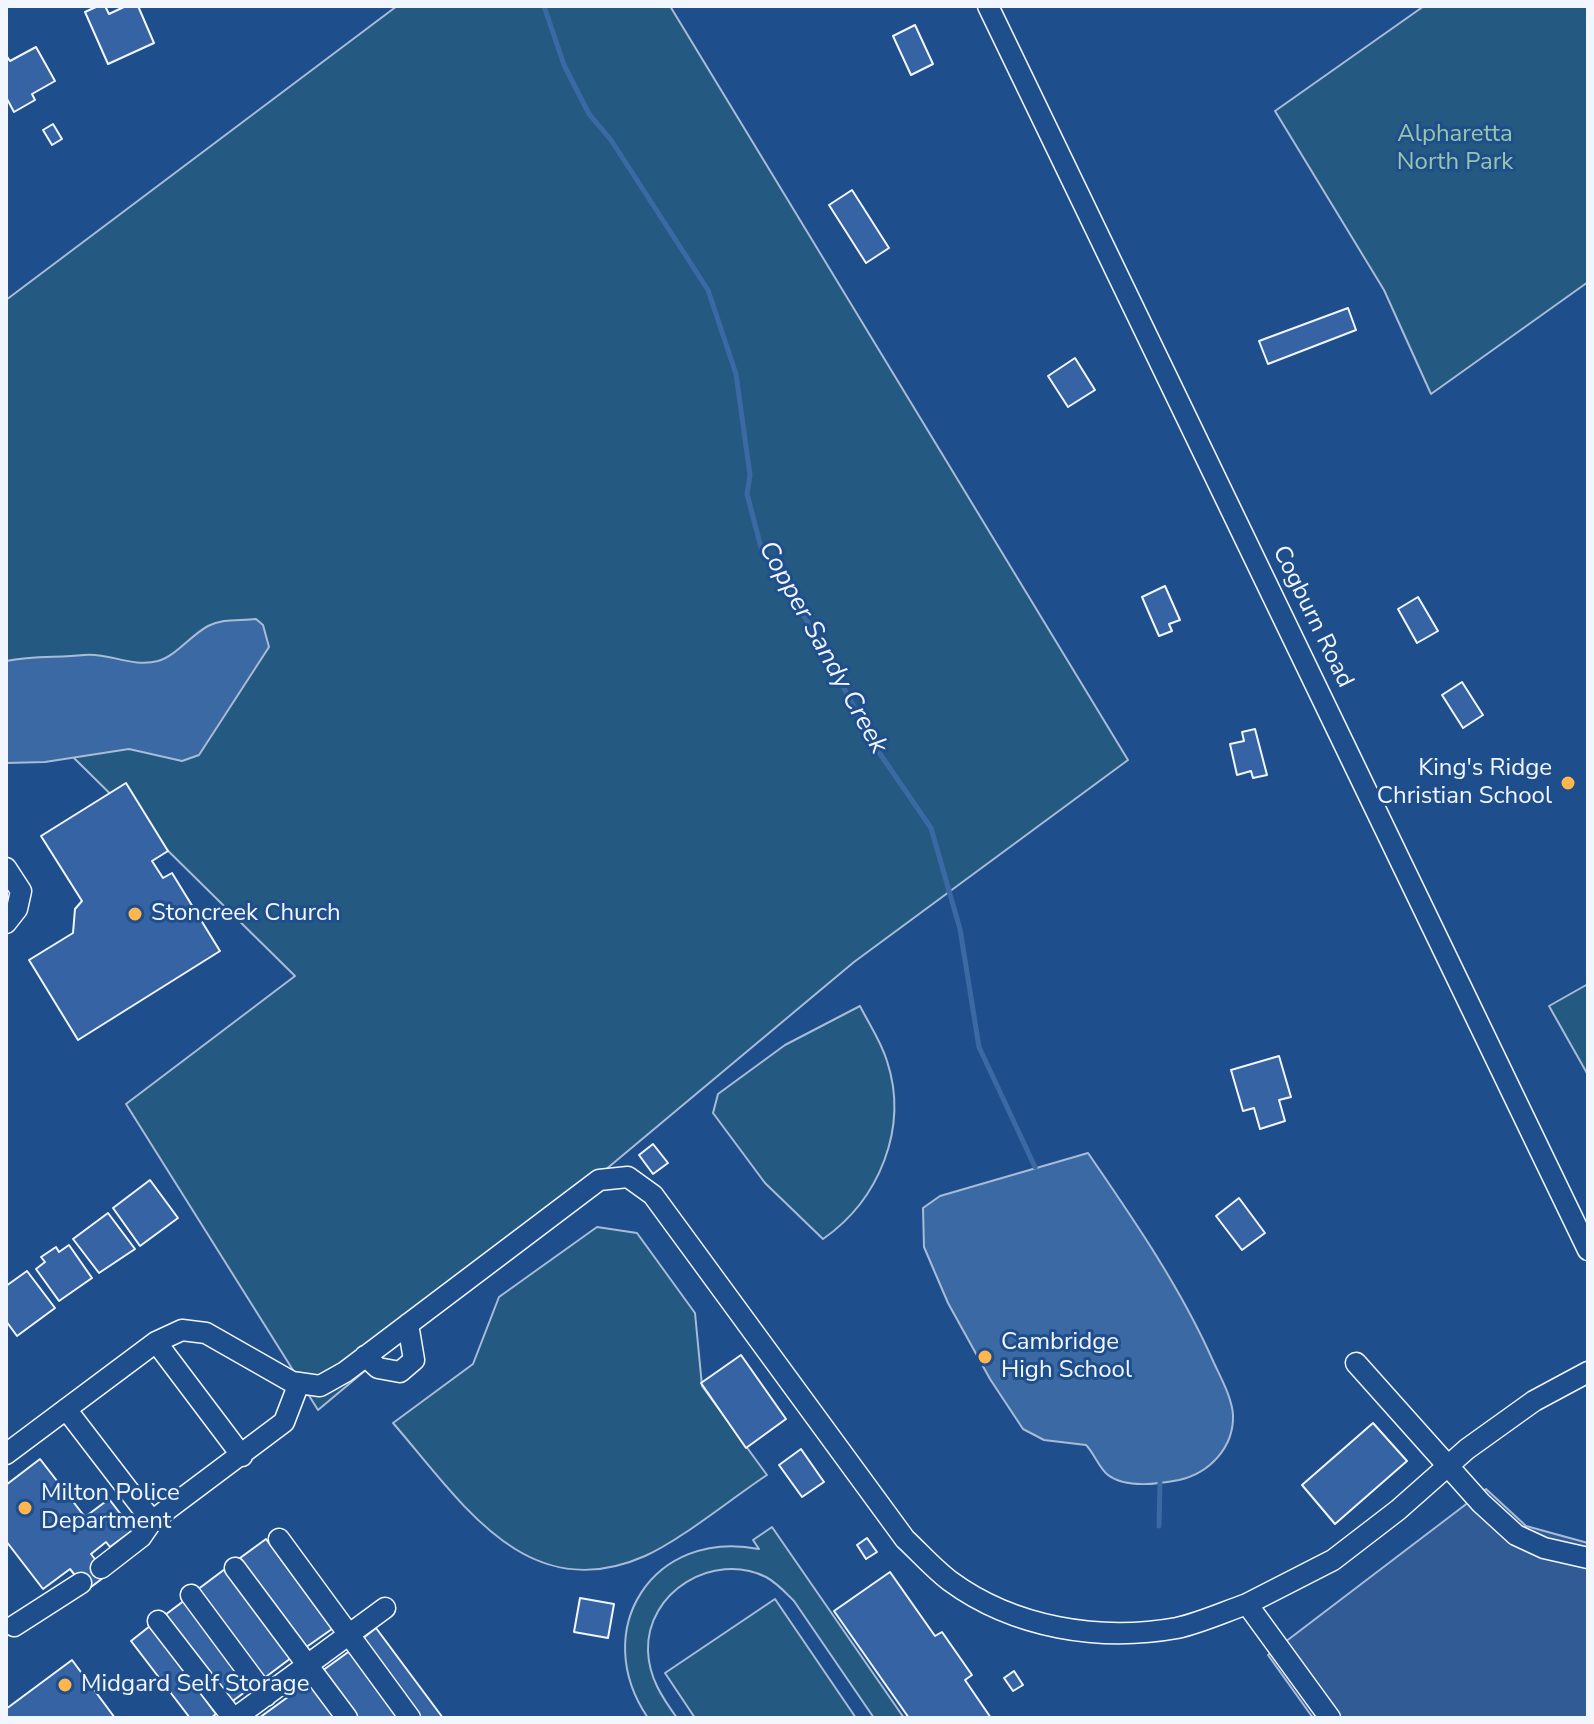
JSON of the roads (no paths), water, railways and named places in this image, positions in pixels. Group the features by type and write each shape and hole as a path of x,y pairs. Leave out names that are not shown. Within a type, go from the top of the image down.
{"street":[{"name":"Cogburn Road","path":"988,6 1588,1250"},
{"path":"6,868 21,891 17,909 6,923"},
{"path":"6,1454 156,1342 182,1330 206,1333 299,1383 320,1386 365,1356 599,1180 628,1177 653,1195 905,1539 951,1581 1006,1612 1072,1631 1118,1635 1180,1627 1247,1604 1333,1560 1398,1510 1449,1463 1534,1401 1588,1372"},
{"path":"365,1356 378,1368 400,1372 414,1360 408,1324"},
{"path":"156,1342 242,1456"},
{"path":"1356,1363 1449,1463 1481,1503 1516,1535 1544,1548 1588,1558"},
{"path":"101,1568 141,1537 152,1521 284,1422 299,1383"},
{"path":"66,1409 152,1521"},
{"path":"279,1539 410,1718"},
{"path":"235,1568 347,1718"},
{"path":"9,1624 81,1583"},
{"path":"191,1595 266,1696"},
{"path":"1247,1604 1330,1718"},
{"path":"158,1621 234,1718 385,1608"}],"waterway":[{"name":"Copper Sandy Creek","path":"544,6 564,65 589,114 611,140 708,290 736,374 750,475 747,494 762,551 814,632 876,748 931,828 960,929 979,1047 1035,1167"},
{"name":"Copper Sandy Creek","path":"1159,1526 1160,1483"}],"place":[{"name":"King's Ridge Christian School","path":"1568,783"},
{"name":"Stoncreek Church","path":"135,914"},
{"name":"Cambridge High School","path":"985,1357"},
{"name":"Milton Police Department","path":"25,1508"},
{"name":"Midgard Self Storage","path":"65,1685"}],"park label":[{"name":"Alpharetta North Park","path":"1455,149"}]}
